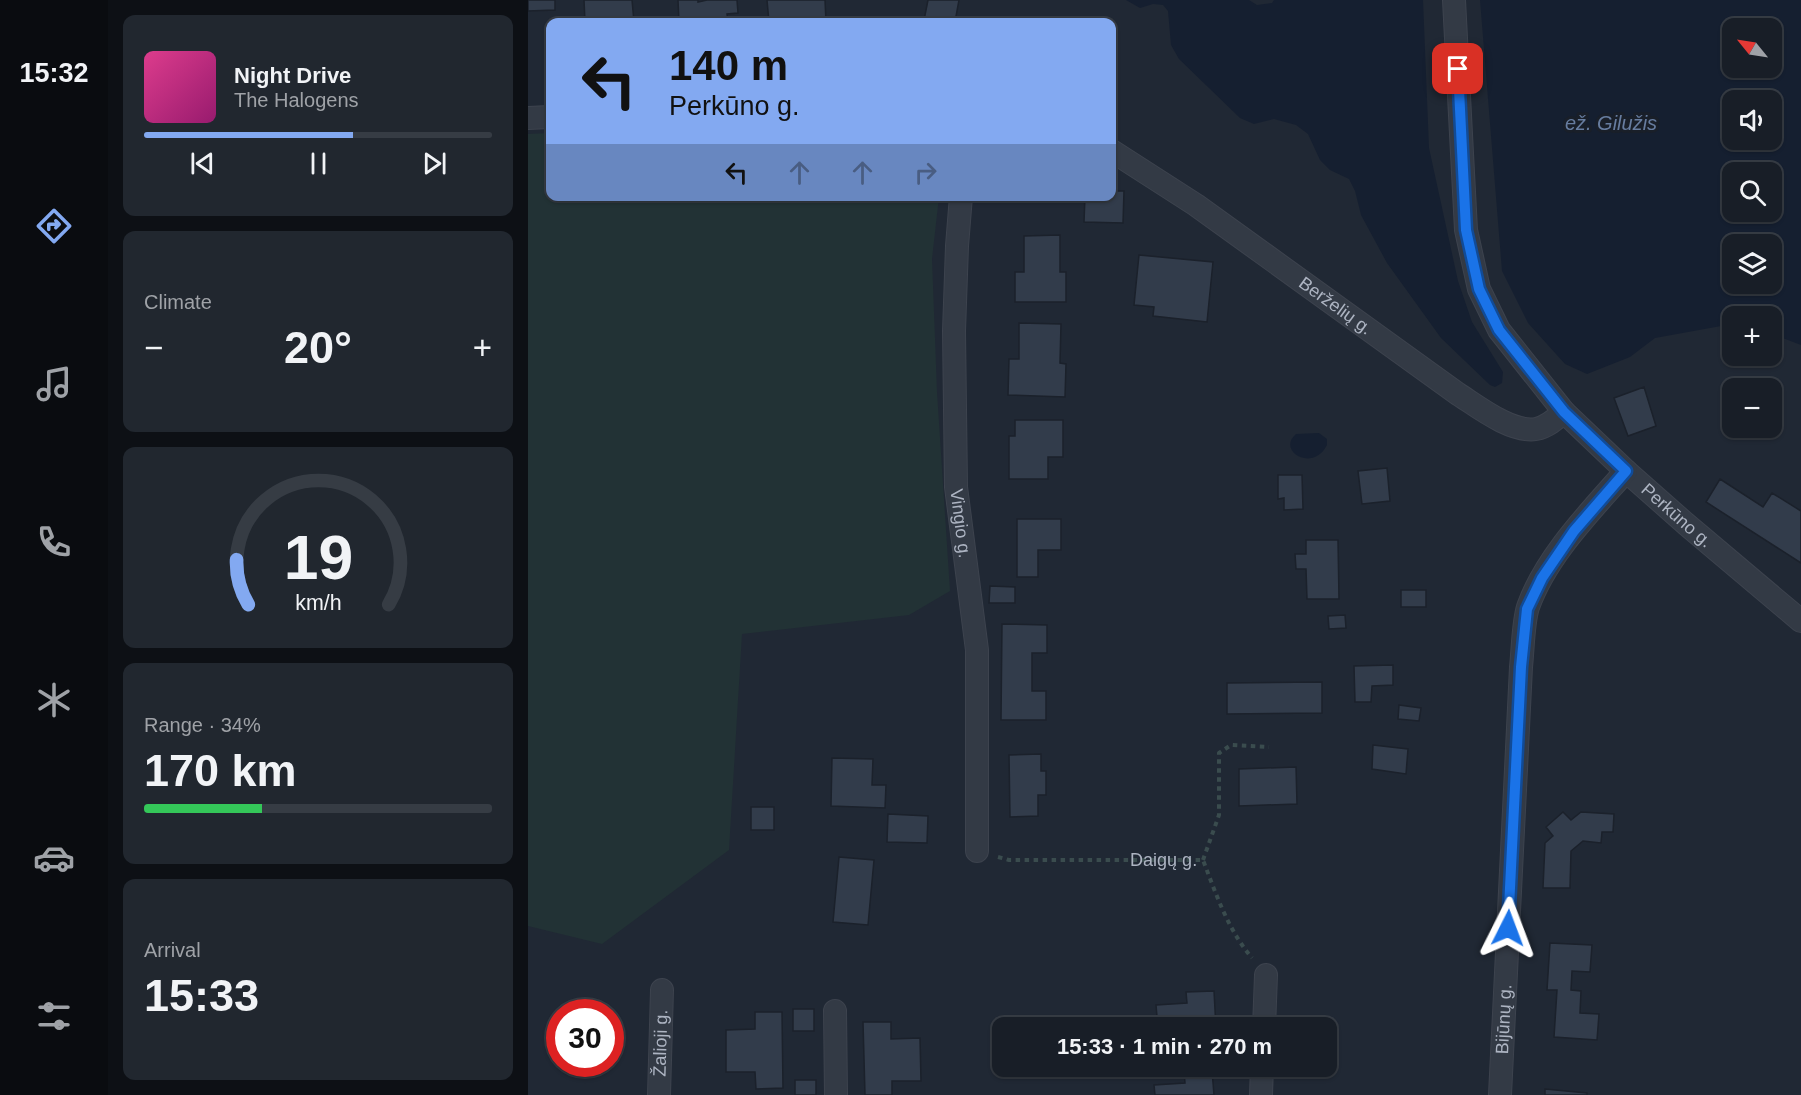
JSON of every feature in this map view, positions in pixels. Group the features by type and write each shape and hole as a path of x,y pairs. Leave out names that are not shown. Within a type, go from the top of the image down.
{"street":[{"name":"Perkūno g.","path":"1454,0 1466,230 1479,289 1499,330 1564,412 1686,524 1801,621"},
{"path":"528,118 546,117"},
{"name":"Berželių g.","path":"1116,154 1196,205 1448,387 1498,419 1519,428 1535,430 1550,424 1564,412"},
{"name":"Vingio g.","path":"962,201 957,246 954,331 956,487 977,650 977,851"},
{"name":"Bijūnų g.","path":"1500,1095 1521,667 1527,609 1542,578 1574,531 1626,471"},
{"path":"1264,1017 1266,975"},
{"name":"Žalioji g.","path":"659,1095 662,990"},
{"path":"835,1011 836,1095"},
{"path":"1261,1095 1262,1077"}],"path":[{"path":"1203,860 1219,815 1220,753 1231,745 1269,747"},
{"name":"Daigų g.","path":"977,851 1009,860 1203,860 1221,906 1242,946 1266,975"}],"shaded area":[{"path":"546,133 546,201 939,201 932,259 937,392 950,591 909,615 742,634 729,850 602,944 528,926 528,134"}],"water":[{"path":"1126,0 1249,0 1257,5 1272,3 1274,0 1423,0 1429,148 1458,281 1472,322 1503,372 1502,383 1495,387 1490,385 1441,338 1387,263 1361,215 1355,191 1349,179 1330,170 1320,160 1308,134 1296,125 1274,119 1254,124 1240,118 1179,59 1171,45 1168,11 1163,5 1153,4 1140,8"},
{"name":"ež. Gilužis","path":"1480,0 1801,0 1801,345 1782,338 1782,306 1722,306 1722,326 1655,338 1630,357 1587,374 1565,364 1528,323 1502,271"},
{"path":"1319,433 1327,439 1327,445 1321,453 1313,457 1299,456 1290,447 1296,434"}],"building":[{"path":"528,0 555,0 555,10 528,11"},
{"path":"584,0 632,0 634,18 585,18"},
{"path":"678,0 698,0 698,2 737,0 738,13 727,14 728,18 679,18"},
{"path":"767,0 825,0 826,18 769,18"},
{"path":"928,0 959,0 956,18 924,18"},
{"path":"1116,191 1124,191 1123,223 1084,222 1085,201 1116,201"},
{"path":"1060,235 1060,272 1066,272 1066,302 1015,302 1015,272 1024,272 1024,236"},
{"path":"1139,255 1213,262 1207,322 1153,316 1154,307 1134,305"},
{"path":"1019,323 1061,324 1060,363 1066,364 1065,397 1008,395 1009,359 1019,359"},
{"path":"1644,387 1656,426 1628,436 1614,398"},
{"path":"1015,420 1063,420 1063,457 1048,457 1048,479 1009,479 1009,436 1015,436"},
{"path":"1387,468 1390,501 1362,504 1358,471"},
{"path":"1278,475 1302,475 1303,509 1284,510 1284,498 1278,499"},
{"path":"1720,479 1763,507 1772,493 1801,511 1801,563 1706,502"},
{"path":"1017,519 1061,519 1061,550 1038,550 1038,577 1017,577"},
{"path":"1306,540 1338,540 1339,599 1307,599 1306,569 1296,569 1295,554 1306,554"},
{"path":"990,586 1015,587 1015,603 989,603"},
{"path":"1401,590 1426,590 1426,607 1401,607"},
{"path":"1345,615 1346,628 1329,629 1328,616"},
{"path":"1002,624 1047,625 1047,653 1032,653 1032,691 1046,691 1046,720 1001,720"},
{"path":"1393,665 1393,685 1372,686 1371,702 1355,702 1354,666"},
{"path":"1322,682 1322,713 1227,714 1227,683"},
{"path":"1399,705 1421,708 1419,721 1398,719"},
{"path":"1373,745 1408,749 1406,774 1372,769"},
{"path":"1041,754 1041,771 1046,771 1046,795 1038,795 1038,816 1010,817 1009,755"},
{"path":"832,758 873,759 872,785 886,785 885,808 831,806"},
{"path":"1296,767 1297,804 1239,806 1239,769"},
{"path":"751,807 774,807 774,830 751,830"},
{"path":"1563,812 1571,820 1581,812 1614,814 1613,832 1602,832 1601,843 1583,841 1571,851 1570,888 1543,888 1545,843 1553,836 1546,827"},
{"path":"888,814 928,816 927,843 887,842"},
{"path":"839,857 874,860 868,925 833,922"},
{"path":"1550,943 1592,945 1590,972 1572,971 1571,990 1581,991 1580,1013 1599,1014 1597,1040 1554,1037 1557,990 1547,990"},
{"path":"1214,991 1215,1017 1157,1017 1156,1005 1187,1003 1186,992"},
{"path":"793,1009 814,1009 814,1031 793,1031"},
{"path":"755,1012 782,1012 783,1088 756,1089 755,1072 726,1072 726,1030 755,1029"},
{"path":"863,1022 891,1022 891,1039 920,1038 921,1081 892,1081 892,1095 865,1095"},
{"path":"1184,1077 1213,1077 1214,1095 1155,1095 1154,1085 1185,1083"},
{"path":"795,1080 816,1080 816,1095 795,1095"},
{"path":"1545,1089 1587,1093 1587,1095 1545,1095"}],"route":[{"path":"1458,69 1466,230 1479,289 1499,330 1564,412 1626,471 1574,531 1542,578 1527,609 1521,667 1508,928"}]}
